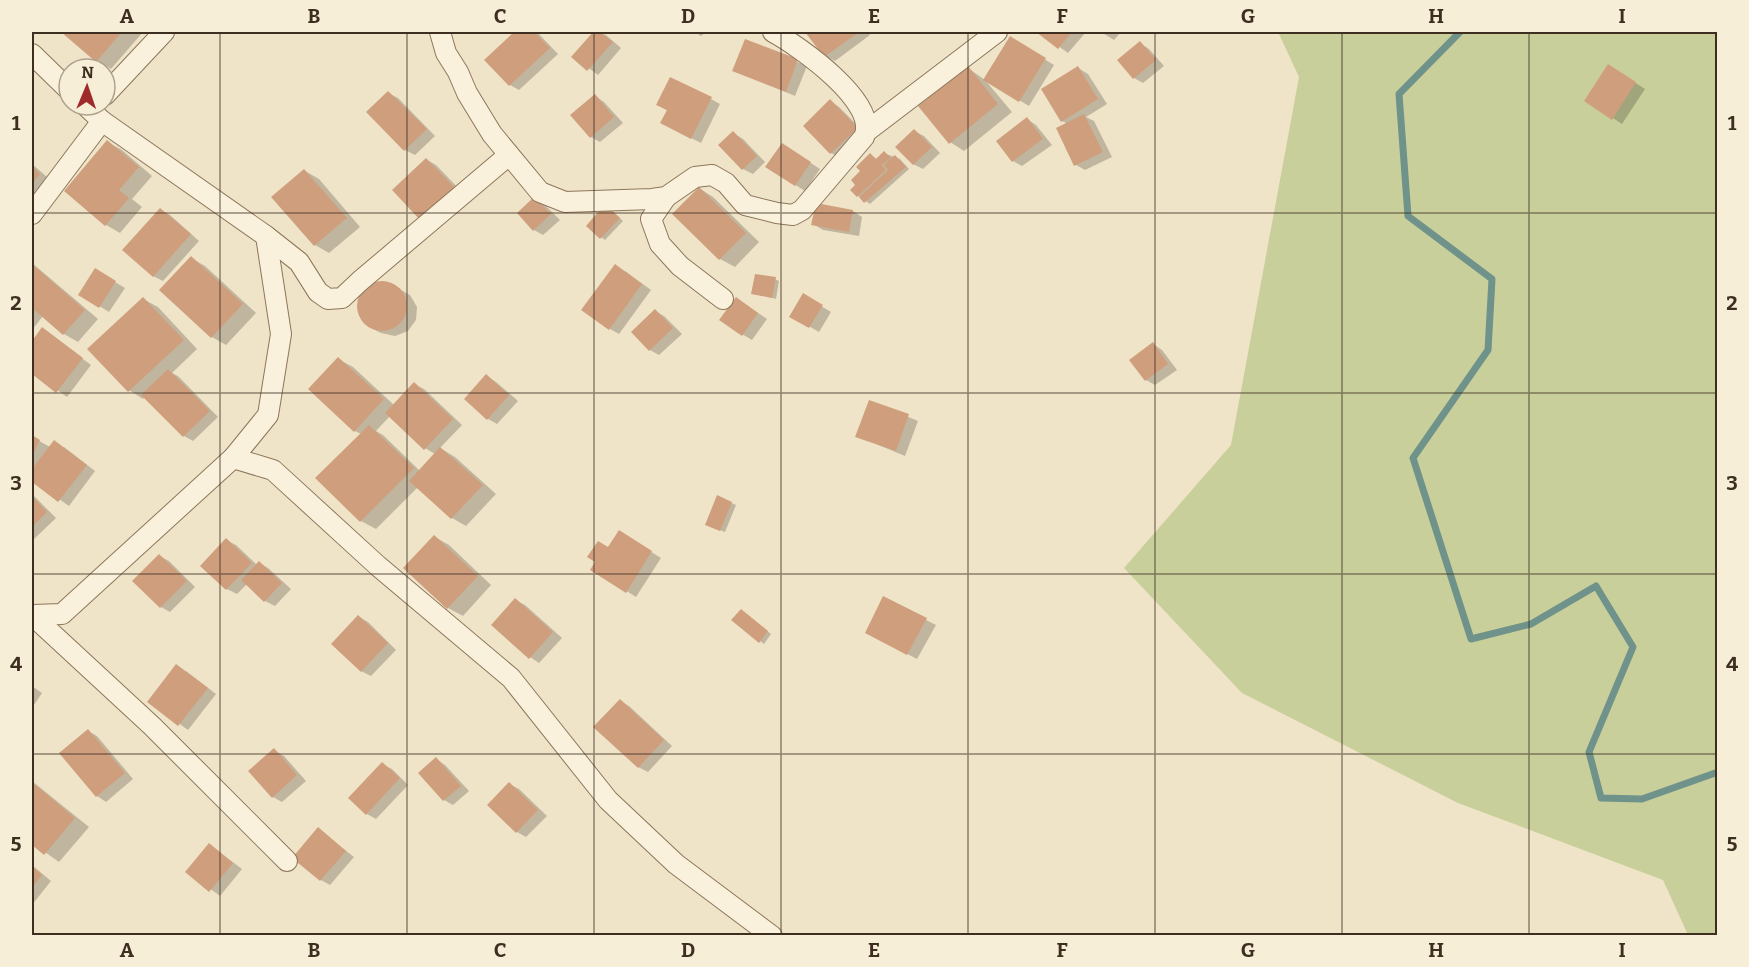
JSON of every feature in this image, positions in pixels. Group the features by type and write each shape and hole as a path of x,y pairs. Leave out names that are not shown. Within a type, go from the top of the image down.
{"street":[{"path":"117,82 164,32"},
{"path":"440,32 446,54 492,134 540,192 564,202 666,197"},
{"path":"773,32 819,64 843,87 861,108 867,131"},
{"path":"723,299 680,266 660,244 651,219 666,197 695,177 712,175 726,183 745,205 794,215 802,210 867,131 997,32"},
{"path":"32,54 57,78"},
{"path":"32,214 89,117"},
{"path":"103,117 299,262 318,292 328,299 342,298 360,280 509,155"},
{"path":"32,615 62,614 233,458 268,415 281,334 266,236"},
{"path":"233,458 273,470 378,566 511,678 608,800 676,864 772,936"},
{"path":"32,615 160,734 287,861"}],"green space":[{"path":"1278,32 1717,32 1717,935 1688,935 1663,880 1458,803 1242,693 1124,568 1231,445 1299,77"}],"building":[{"path":"61,32 122,32 100,57 90,57"},
{"path":"514,32 534,32 550,48 509,86 484,60"},
{"path":"593,32 600,32 613,42 587,71 571,57"},
{"path":"805,32 859,32 824,57"},
{"path":"1036,32 1072,32 1058,49"},
{"path":"1010,36 1046,58 1019,102 983,80"},
{"path":"745,39 798,59 786,92 732,71"},
{"path":"1140,41 1156,60 1133,79 1117,60"},
{"path":"1608,64 1636,82 1612,120 1584,101"},
{"path":"968,66 998,104 949,144 918,106"},
{"path":"1078,66 1098,99 1061,122 1041,89"},
{"path":"670,77 712,97 691,139 660,123 667,110 656,105"},
{"path":"388,91 427,129 404,151 366,112"},
{"path":"595,94 614,117 590,138 570,115"},
{"path":"830,99 858,128 830,154 803,126"},
{"path":"1084,114 1103,152 1074,166 1056,128"},
{"path":"1027,117 1043,139 1012,162 996,141"},
{"path":"914,129 932,147 913,165 895,147"},
{"path":"733,131 757,156 742,170 718,145"},
{"path":"107,140 139,167 119,190 129,198 105,226 64,191"},
{"path":"782,143 811,162 795,186 765,167"},
{"path":"884,151 891,158 882,165 886,170 857,197 850,190 855,185 851,180 860,171 856,167 870,153 876,159"},
{"path":"895,155 906,167 864,203 859,197 888,170 884,165"},
{"path":"426,158 455,188 421,221 392,190"},
{"path":"32,166 40,174 32,184"},
{"path":"304,169 347,218 314,246 271,197"},
{"path":"699,187 746,233 719,260 672,214"},
{"path":"534,197 551,214 533,231 517,213"},
{"path":"816,203 853,210 849,232 811,225"},
{"path":"605,204 620,218 600,239 586,226"},
{"path":"160,208 191,234 153,277 122,250"},
{"path":"191,256 243,304 211,338 159,290"},
{"path":"32,264 85,310 63,335 32,308"},
{"path":"615,264 642,284 609,330 581,310"},
{"path":"95,268 116,281 99,308 78,295"},
{"path":"755,274 776,277 772,298 751,294"},
{"path":"377,281 387,281 400,288 407,301 407,311 400,324 387,331 377,331 368,327 361,320 357,311 357,301 361,292 368,285"},
{"path":"803,293 823,305 809,328 789,317"},
{"path":"143,297 184,340 128,392 87,349"},
{"path":"736,297 758,313 742,336 719,320"},
{"path":"655,309 673,328 649,351 631,332"},
{"path":"42,327 83,358 56,393 32,374 32,341"},
{"path":"1153,342 1168,364 1145,381 1129,360"},
{"path":"338,357 384,399 354,432 308,389"},
{"path":"168,369 210,411 183,437 141,395"},
{"path":"486,374 509,395 487,420 464,399"},
{"path":"414,382 453,419 424,450 385,413"},
{"path":"869,400 909,414 896,451 855,437"},
{"path":"369,425 414,468 360,522 315,478"},
{"path":"32,435 40,440 32,456"},
{"path":"54,440 87,465 58,502 32,482 32,469"},
{"path":"440,447 483,485 451,519 409,481"},
{"path":"717,495 732,502 720,531 705,525"},
{"path":"32,496 47,512 32,527"},
{"path":"619,530 652,551 626,593 590,570 595,562 587,557 598,541 608,547"},
{"path":"434,535 478,576 447,609 403,568"},
{"path":"226,538 252,563 226,590 200,566"},
{"path":"159,554 187,581 160,608 132,581"},
{"path":"259,561 282,583 264,602 241,580"},
{"path":"883,596 927,618 907,655 865,633"},
{"path":"515,598 553,632 529,659 491,625"},
{"path":"741,609 768,631 759,643 731,620"},
{"path":"358,615 388,643 361,672 331,644"},
{"path":"176,664 208,688 178,726 147,702"},
{"path":"620,699 664,740 638,768 593,727"},
{"path":"88,729 125,773 96,797 59,753"},
{"path":"274,748 297,775 272,798 248,771"},
{"path":"436,757 461,786 443,801 418,773"},
{"path":"382,762 400,778 366,815 348,798"},
{"path":"32,782 75,818 44,855 32,845"},
{"path":"509,782 538,810 516,833 487,805"},
{"path":"318,827 346,851 320,881 292,858"},
{"path":"209,843 233,863 209,892 185,872"},
{"path":"32,866 42,875 32,888"}],"waterway":[{"path":"1460,32 1399,94 1408,216 1492,279 1488,350 1413,458 1471,639 1531,624 1596,586 1633,647 1589,752 1601,798 1642,799 1718,772"}]}
